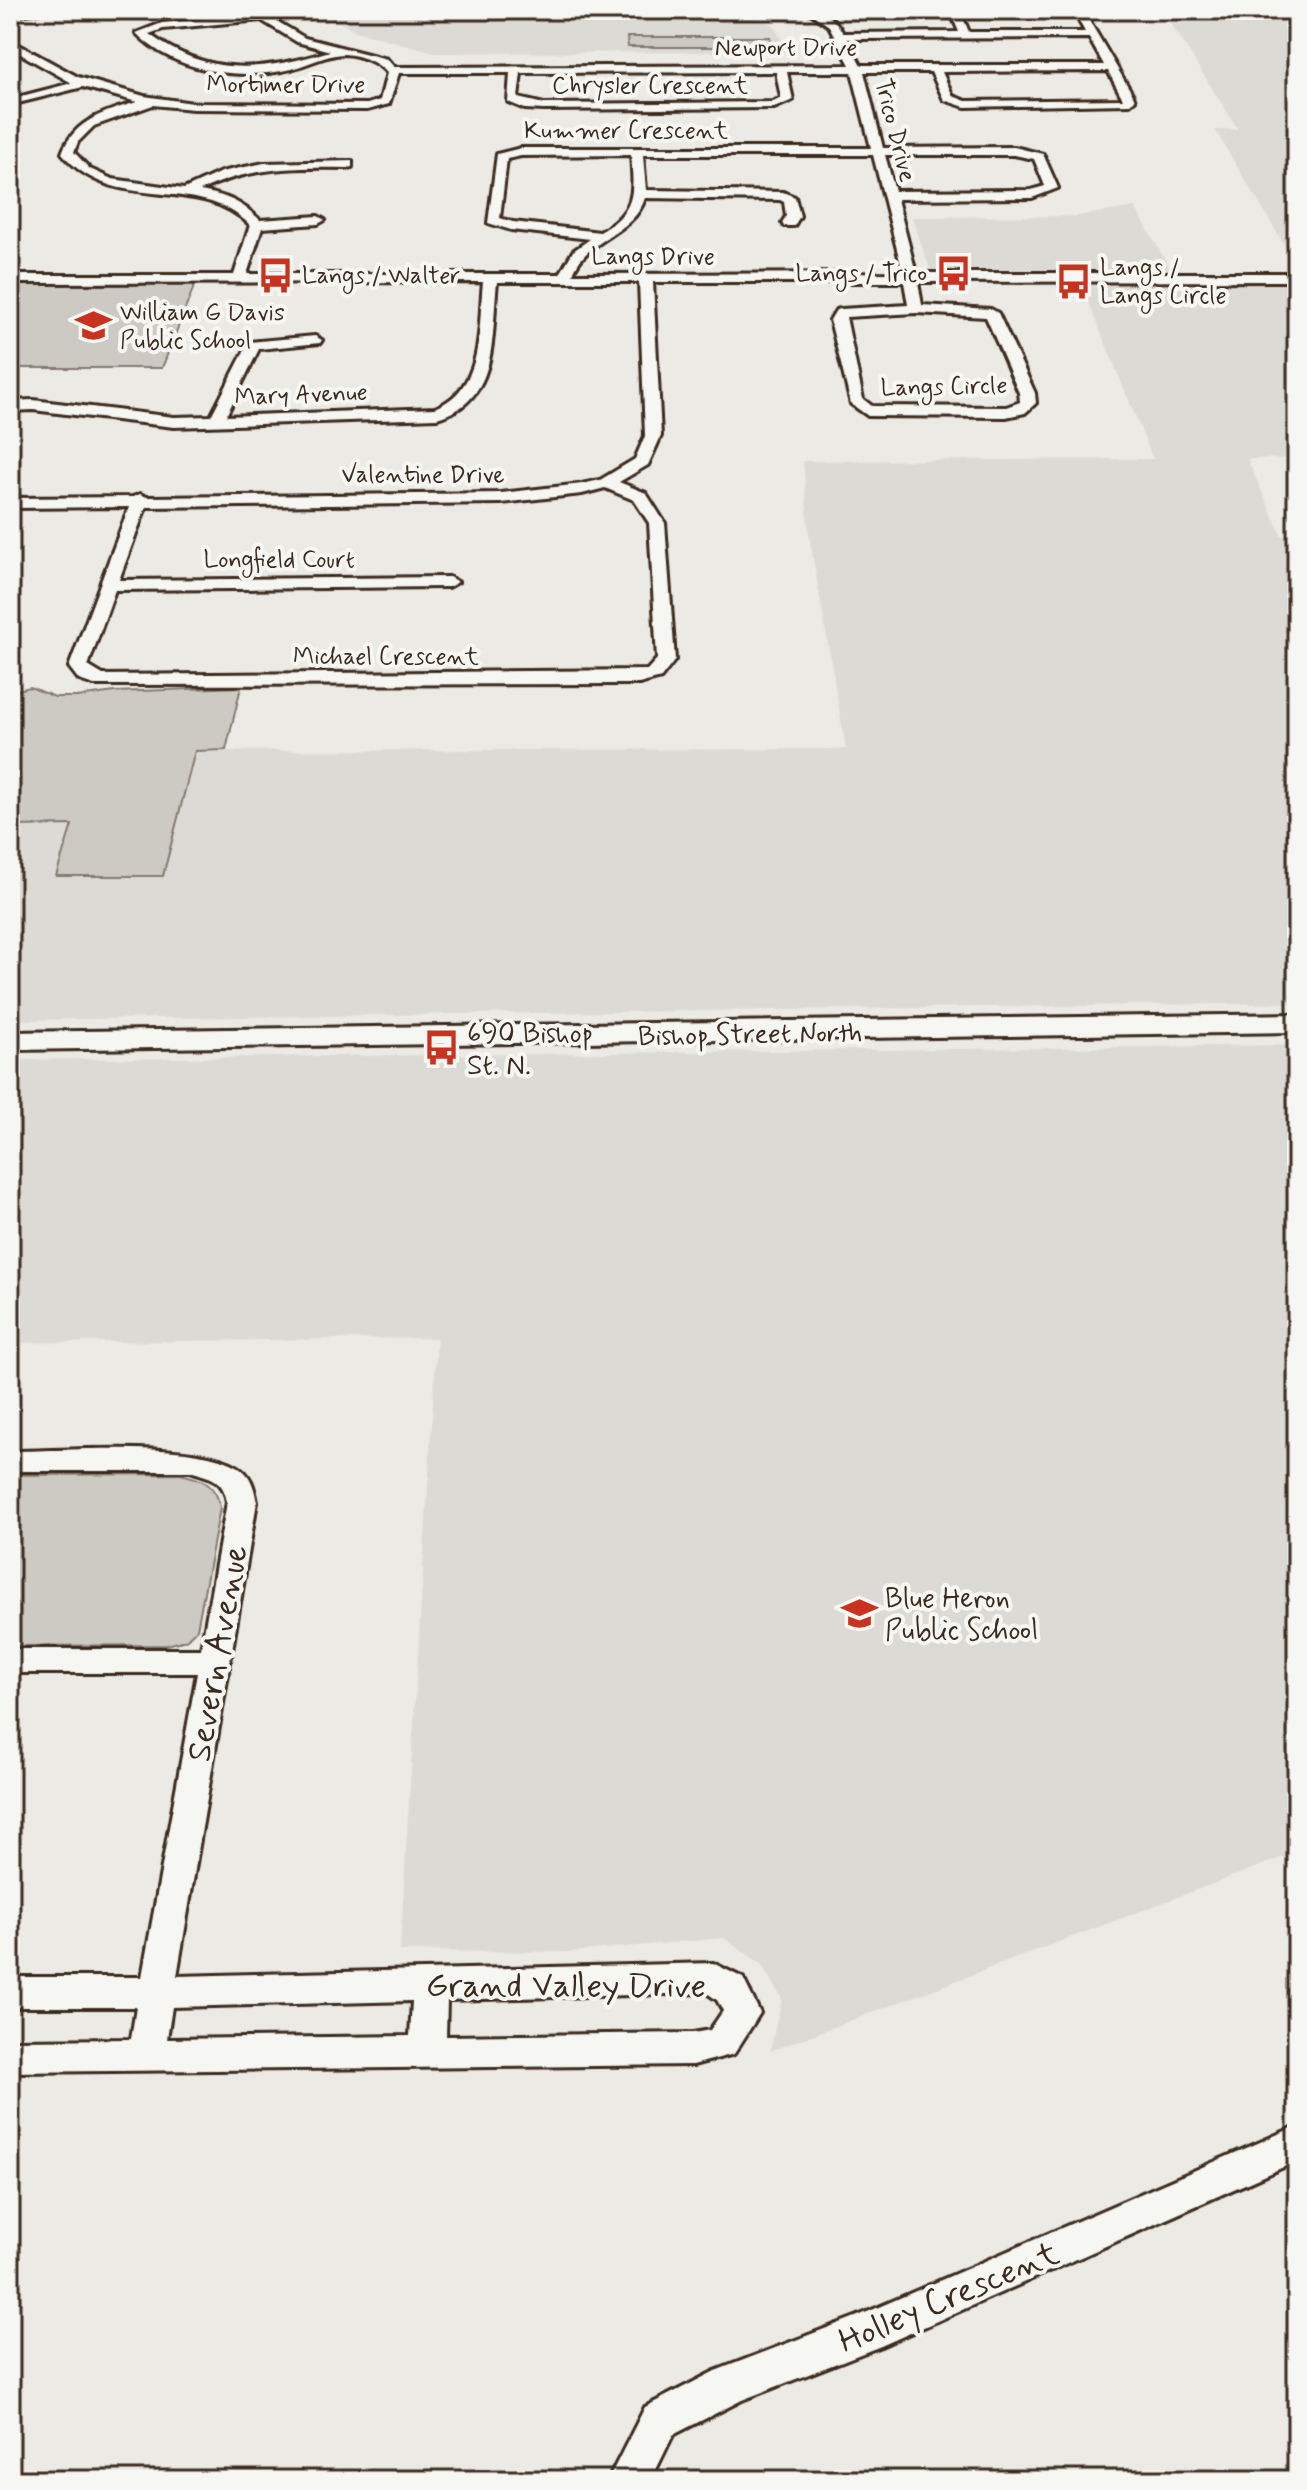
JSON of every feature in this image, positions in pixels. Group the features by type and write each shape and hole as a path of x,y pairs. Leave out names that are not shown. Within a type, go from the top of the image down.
{"main road":[{"name":"Bishop Street North","path":"10,1041 1297,1023"}],"street":[{"path":"10,13 48,10"},
{"name":"Trico Drive","path":"811,10 828,19 841,36 857,68 910,277"},
{"path":"949,10 958,17 965,35"},
{"path":"935,68 948,98 965,104 1126,102 1129,100 1078,10"},
{"path":"256,13 162,26 141,33 183,58 249,72 275,69 343,51"},
{"name":"Mortimer Drive","path":"10,43 58,75 81,84 153,101 193,106 376,106 385,102 393,70 383,61 301,40 256,13"},
{"path":"841,36 1093,35"},
{"name":"Newport Drive","path":"393,70 1112,68"},
{"name":"Chrysler Crescent","path":"516,70 514,102 525,106 559,107 774,105 787,100 781,69"},
{"path":"11,102 81,84"},
{"path":"153,101 87,126 77,134 68,153 78,166 94,176 130,187 230,203 252,216 257,224"},
{"name":"Kummer Crescent","path":"601,236 511,226 493,220 501,157 515,152 1026,152 1039,157 1052,188 1032,194 889,195"},
{"path":"565,278 570,260 629,215 639,194 637,152"},
{"path":"184,194 215,176 235,170 264,165 348,164"},
{"path":"639,194 783,196 790,200 793,216 789,223"},
{"path":"257,224 318,220"},
{"path":"239,279 257,224"},
{"path":"910,277 916,309"},
{"name":"Langs Drive","path":"10,279 1297,277"},
{"name":"Valentine Drive","path":"10,503 140,499 501,498 555,494 606,483 642,462 653,436 646,278"},
{"name":"Mary Avenue","path":"10,406 33,405 137,420 216,421 437,413 461,404 478,377 490,279"},
{"name":"Langs Circle","path":"916,309 991,313 1027,393 1028,403 1020,410 1006,412 889,413 868,411 856,401 837,320 841,313 916,309"},
{"path":"216,421 254,345 315,340"},
{"name":"Michael Crescent","path":"140,499 78,667 86,676 101,681 639,678 654,674 666,660 657,523 640,497 606,483"},
{"name":"Longfield Court","path":"109,585 449,582"},
{"name":"Severn Avenue","path":"10,1461 192,1461 209,1464 227,1473 239,1484 242,1502 146,2054"},
{"path":"10,1661 215,1661"},
{"name":"Grand Valley Drive","path":"10,1992 156,1992 713,1978 730,1989 742,2013 721,2043 693,2049 10,2056"},
{"path":"428,2052 430,1984"},
{"name":"Holley Crescent","path":"629,2480 659,2421 729,2385 867,2332 1297,2143"}],"shaded area":[{"path":"316,10 737,10 773,24 788,52 438,53 358,32"},
{"path":"1229,18 1297,23 1297,266 1215,130 1238,129 1168,19"},
{"path":"627,37 770,37 772,47 628,47"},
{"path":"1135,207 1171,270 930,269 912,217 1077,216"},
{"path":"1297,283 1297,458 1247,459 1282,536 1297,536 1297,1003 10,1020 10,826 73,824 56,875 195,751 846,749 809,534 803,461 1153,459 1081,284"},
{"name":"William G Davis Public School","path":"195,284 162,368 10,368 10,285"},
{"path":"30,687 55,697 77,697 115,692 241,687 226,750 195,751 163,876 56,876 72,825 10,826 10,692"},
{"path":"1297,1045 1297,1852 770,2051 782,1999 761,1964 724,1938 570,1952 400,1951 437,1338 10,1343 10,1060"},
{"path":"179,1474 212,1488 220,1508 197,1629 186,1640 167,1645 10,1646 10,1475"}],"railway":[{"path":"1222,10 1297,21"}],"place":[{"name":"Langs / Trico","path":"953,273"},
{"name":"Langs / Walter","path":"276,275"},
{"name":"Langs / Langs Circle","path":"1074,281"},
{"name":"William G Davis Public School","path":"94,326"},
{"name":"690 Bishop St. N.","path":"441,1048"},
{"name":"Blue Heron Public School","path":"859,1613"}]}
